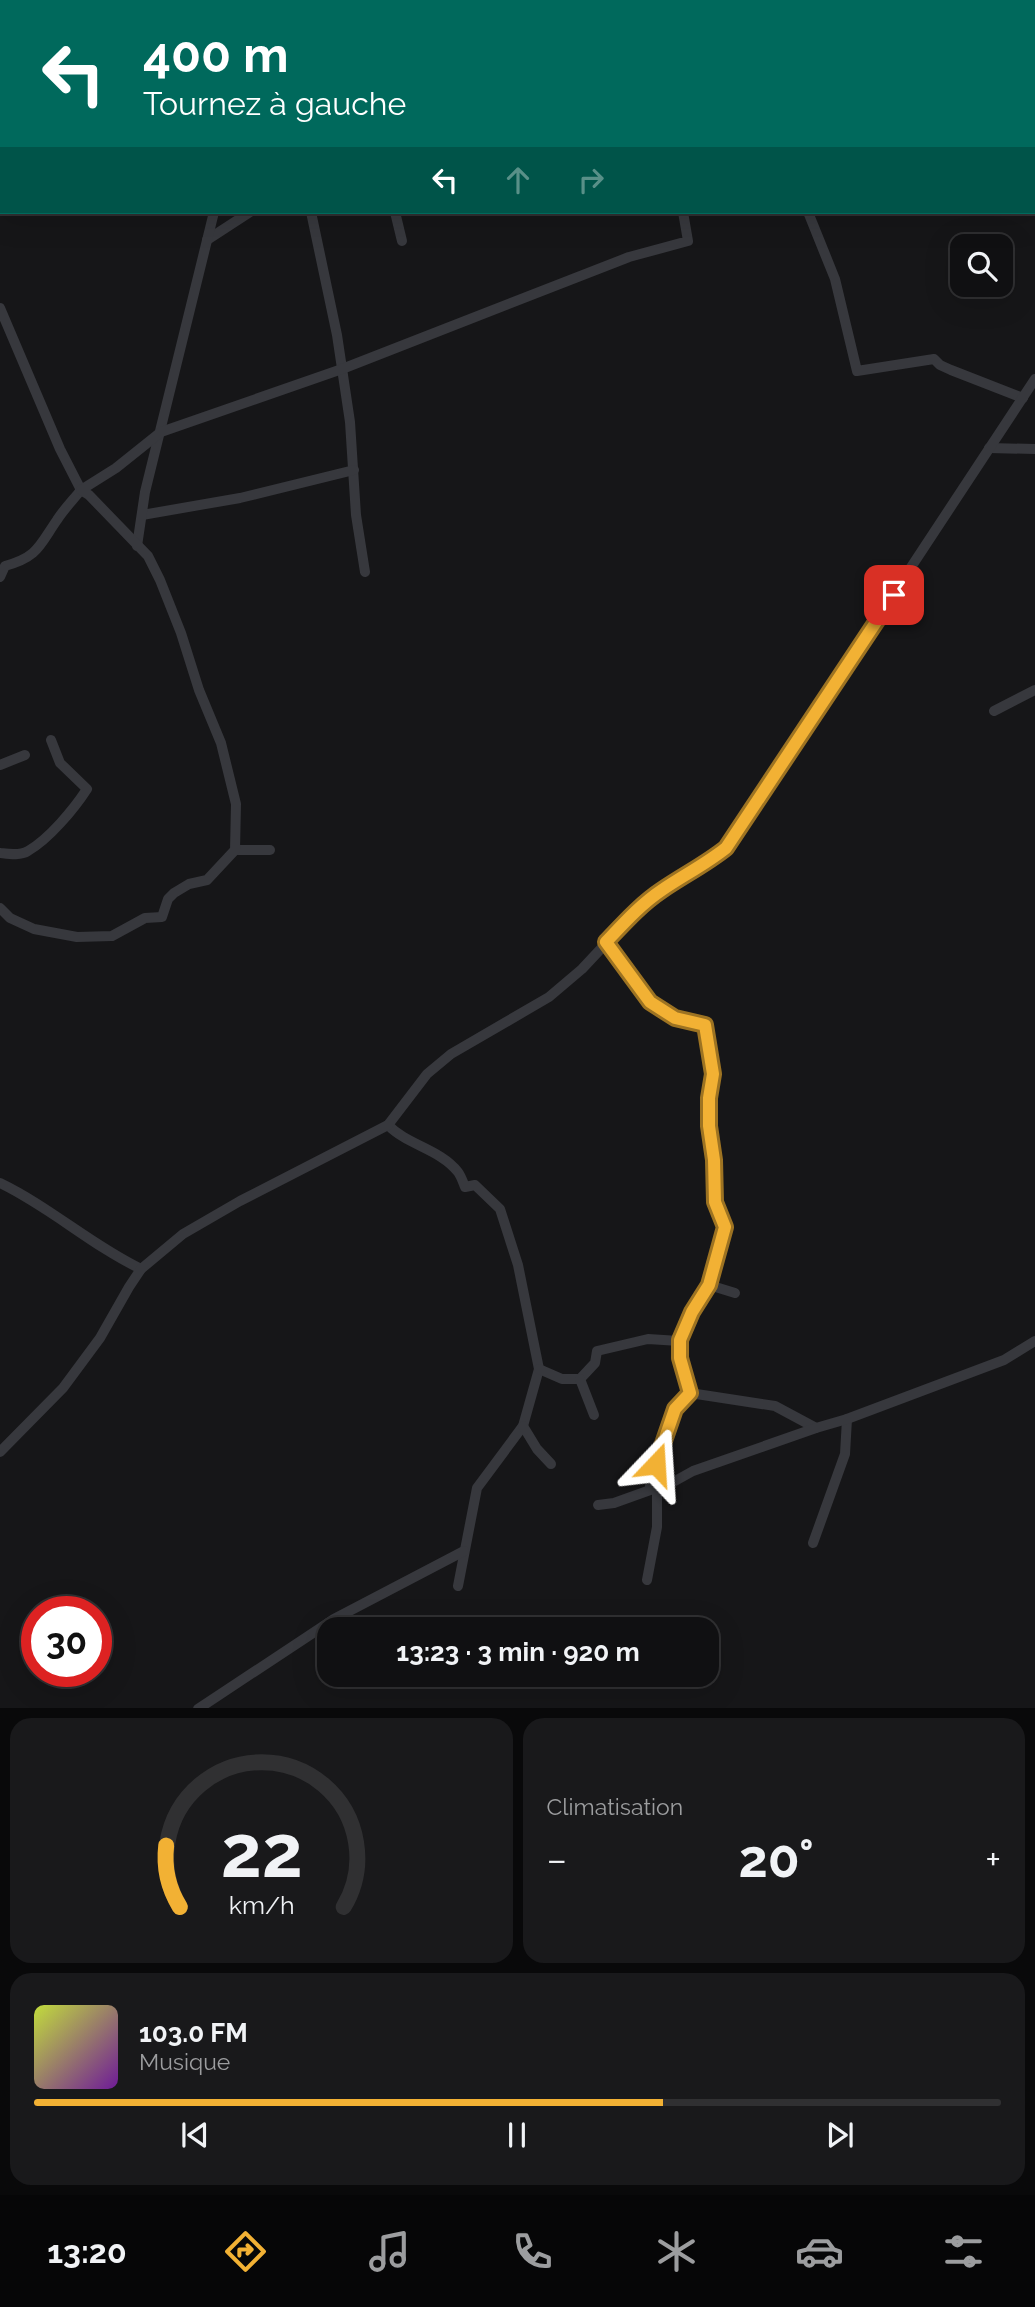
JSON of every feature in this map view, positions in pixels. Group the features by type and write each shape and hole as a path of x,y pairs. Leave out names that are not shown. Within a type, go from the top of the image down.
{"street":[{"path":"137,546 142,514 214,214"},
{"path":"208,240 247,214"},
{"path":"311,214 337,335 354,470 356,515 365,572"},
{"path":"395,214 402,241"},
{"path":"2,567 20,562 38,550 57,519 81,490 116,468 161,432 342,369 629,257 688,241 683,214"},
{"path":"809,214 835,279 857,371 934,359 951,370 1023,398"},
{"path":"0,308 60,449 81,490 148,556 160,580 221,743 236,804 235,850 207,880 189,884 174,893 162,916 145,918 112,936 77,937 34,929 10,918 0,908"},
{"path":"0,1452 63,1388 100,1338 141,1269 183,1234 240,1201 392,1129 427,1074 435,1067 451,1054 549,998 582,969 639,908 726,848 1035,379"},
{"path":"989,448 1035,449"},
{"path":"142,514 240,498 354,470"},
{"path":"994,711 1035,690"},
{"path":"0,853 14,855 27,852 57,827 86,789 60,763 51,740"},
{"path":"0,765 25,755"},
{"path":"235,850 270,850"},
{"path":"606,942 650,1002 675,1018 705,1025 713,1074 709,1098 709,1126 714,1160 715,1202 725,1227 709,1285 692,1312 680,1340 680,1358 690,1393"},
{"path":"392,1129 435,1154 457,1171 465,1187 475,1185 500,1209 518,1265 539,1369 523,1426 477,1488 458,1586"},
{"path":"0,1183 22,1194 111,1254 141,1269"},
{"path":"709,1285 735,1293"},
{"path":"539,1369 562,1379 580,1379 595,1363 597,1351 648,1339 680,1340"},
{"path":"598,1505 614,1503 655,1490 693,1471 848,1419 1004,1360 1035,1342"},
{"path":"580,1379 594,1415"},
{"path":"690,1393 775,1406 816,1428"},
{"path":"647,1580 657,1527 655,1490 650,1486 675,1409 690,1393"},
{"path":"813,1544 845,1454 848,1419"},
{"path":"523,1426 537,1449 551,1464"},
{"path":"200,1708 334,1619 464,1551"}],"route":[{"path":"656,1464 675,1409 690,1393 680,1358 680,1340 692,1312 709,1285 725,1227 715,1202 714,1160 709,1126 709,1098 713,1074 705,1025 675,1018 650,1002 606,942 639,908 726,848 894,595"}]}
